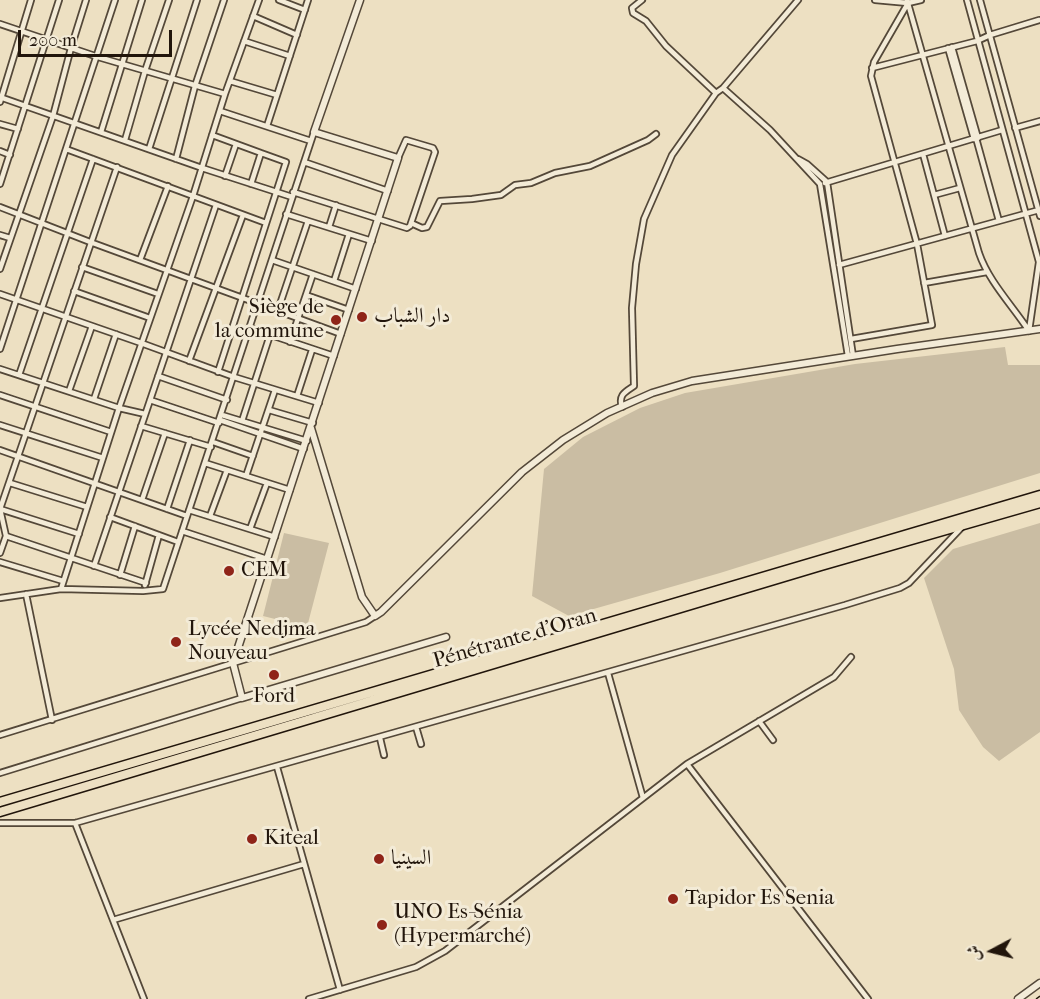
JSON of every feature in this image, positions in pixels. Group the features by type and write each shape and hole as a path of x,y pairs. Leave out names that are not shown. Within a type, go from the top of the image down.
{"highway":[{"name":"Pénétrante d'Oran","path":"0,802 1040,495"},
{"name":"Pénétrante d'Oran","path":"0,812 1040,503"}],"street":[{"path":"31,0 0,99 75,122 225,176 276,192 336,205 379,219 405,228 411,223 435,152 433,148 406,140 398,158 379,219 372,241 312,425 233,663 242,698"},
{"path":"0,182 59,0"},
{"path":"1,266 53,116 86,0"},
{"path":"0,349 115,0"},
{"path":"101,132 142,0"},
{"path":"125,140 169,0"},
{"path":"149,149 197,0"},
{"path":"176,159 195,86 225,0"},
{"path":"61,589 119,408 259,0"},
{"path":"279,0 305,10"},
{"path":"267,126 308,0"},
{"path":"0,598 61,589 143,591 163,589 227,400 286,214 360,0"},
{"path":"642,0 632,8 633,13 646,21 666,46 716,93"},
{"path":"622,406 620,400 622,394 634,386 632,309 636,264 644,219 672,155 716,93 723,88 798,0"},
{"path":"875,0 907,2 921,0"},
{"path":"966,0 1025,214 1038,250 1039,265 1029,331"},
{"path":"980,0 1040,216"},
{"path":"907,2 979,253 987,273 1014,307 1029,331"},
{"path":"851,339 932,325 917,244 871,76 872,68 907,2"},
{"path":"253,16 297,35"},
{"path":"872,68 977,41 1040,21"},
{"path":"0,24 98,57 225,94"},
{"path":"244,40 290,56"},
{"path":"950,48 999,221"},
{"path":"230,81 277,95"},
{"path":"723,88 770,130 820,184 851,356"},
{"path":"220,111 311,141"},
{"path":"1015,128 1040,120"},
{"path":"0,124 18,129"},
{"path":"820,184 1002,130"},
{"path":"314,132 398,158"},
{"path":"411,223 423,228 427,227 441,200 501,195 515,184 531,183 555,173 590,166 648,140 656,134"},
{"path":"212,135 286,162 218,372"},
{"path":"225,176 236,144"},
{"path":"66,149 266,223"},
{"path":"0,152 10,154"},
{"path":"251,184 261,153"},
{"path":"922,154 945,236"},
{"path":"794,157 807,164 827,182 851,339 851,356"},
{"path":"19,375 66,232 93,159"},
{"path":"304,162 388,190"},
{"path":"0,553 6,536 0,509 117,167"},
{"path":"140,260 168,186"},
{"path":"934,195 960,188"},
{"path":"94,566 216,205"},
{"path":"329,227 336,205"},
{"path":"0,207 341,334"},
{"path":"833,266 1039,210"},
{"path":"286,214 372,241"},
{"path":"189,361 243,215"},
{"path":"278,310 308,220"},
{"path":"334,281 349,234"},
{"path":"0,235 10,238"},
{"path":"272,260 356,289"},
{"path":"82,267 158,294"},
{"path":"924,283 987,273"},
{"path":"290,342 313,274"},
{"path":"74,291 150,318"},
{"path":"0,294 218,372 319,403"},
{"path":"306,295 349,310"},
{"path":"69,391 92,326"},
{"path":"250,328 334,356"},
{"path":"0,735 366,622 381,612 522,472 563,440 607,413 652,393 692,381 1040,329"},
{"path":"94,399 116,334"},
{"path":"242,422 270,335"},
{"path":"297,396 312,350"},
{"path":"0,369 119,408 145,414"},
{"path":"158,376 227,400"},
{"path":"246,476 275,390"},
{"path":"0,395 111,432"},
{"path":"150,400 220,419 304,449"},
{"path":"269,410 312,425"},
{"path":"220,419 242,422 306,441"},
{"path":"0,425 103,458"},
{"path":"312,425 362,597 375,616"},
{"path":"141,426 253,456"},
{"path":"142,500 165,433"},
{"path":"167,509 190,440"},
{"path":"0,450 187,516"},
{"path":"205,463 290,490"},
{"path":"210,516 227,470"},
{"path":"10,483 87,507"},
{"path":"250,529 267,483"},
{"path":"0,509 79,534"},
{"path":"189,510 275,537"},
{"path":"110,517 178,542"},
{"path":"0,823 75,824 900,588 909,583 964,525"},
{"path":"120,575 135,526"},
{"path":"182,531 267,559"},
{"path":"143,591 159,535"},
{"path":"6,536 146,584"},
{"path":"0,562 63,581"},
{"path":"26,594 52,720"},
{"path":"0,773 446,637"},
{"path":"309,999 416,967 444,951 687,764 834,677 851,657"},
{"path":"608,673 643,798"},
{"path":"759,721 773,740"},
{"path":"416,727 421,744"},
{"path":"380,738 384,755"},
{"path":"687,764 868,999"},
{"path":"277,767 340,990"},
{"path":"75,824 144,999"},
{"path":"113,920 304,864"},
{"path":"1018,999 1040,983"}],"shaded area":[{"path":"1005,347 1008,365 1040,365 1040,473 720,573 569,616 532,596 544,469 583,437 640,408 685,393 855,364"},
{"path":"1040,523 1040,732 999,761 983,747 959,710 954,669 924,578 953,549"},
{"path":"284,533 329,543 307,627 263,616"}],"railway":[{"path":"1036,999 1040,996"}],"place":[{"name":"دار الشباب","path":"362,317"},
{"name":"Siège de la commune","path":"336,320"},
{"name":"CEM","path":"229,571"},
{"name":"Lycée Nedjma Nouveau","path":"176,642"},
{"name":"Ford","path":"274,675"},
{"name":"Kiteal","path":"252,839"},
{"name":"السينيا","path":"379,859"},
{"name":"Tapidor Es Senia","path":"673,899"},
{"name":"UNO Es-Sénia (Hypermarché)","path":"382,925"}]}
